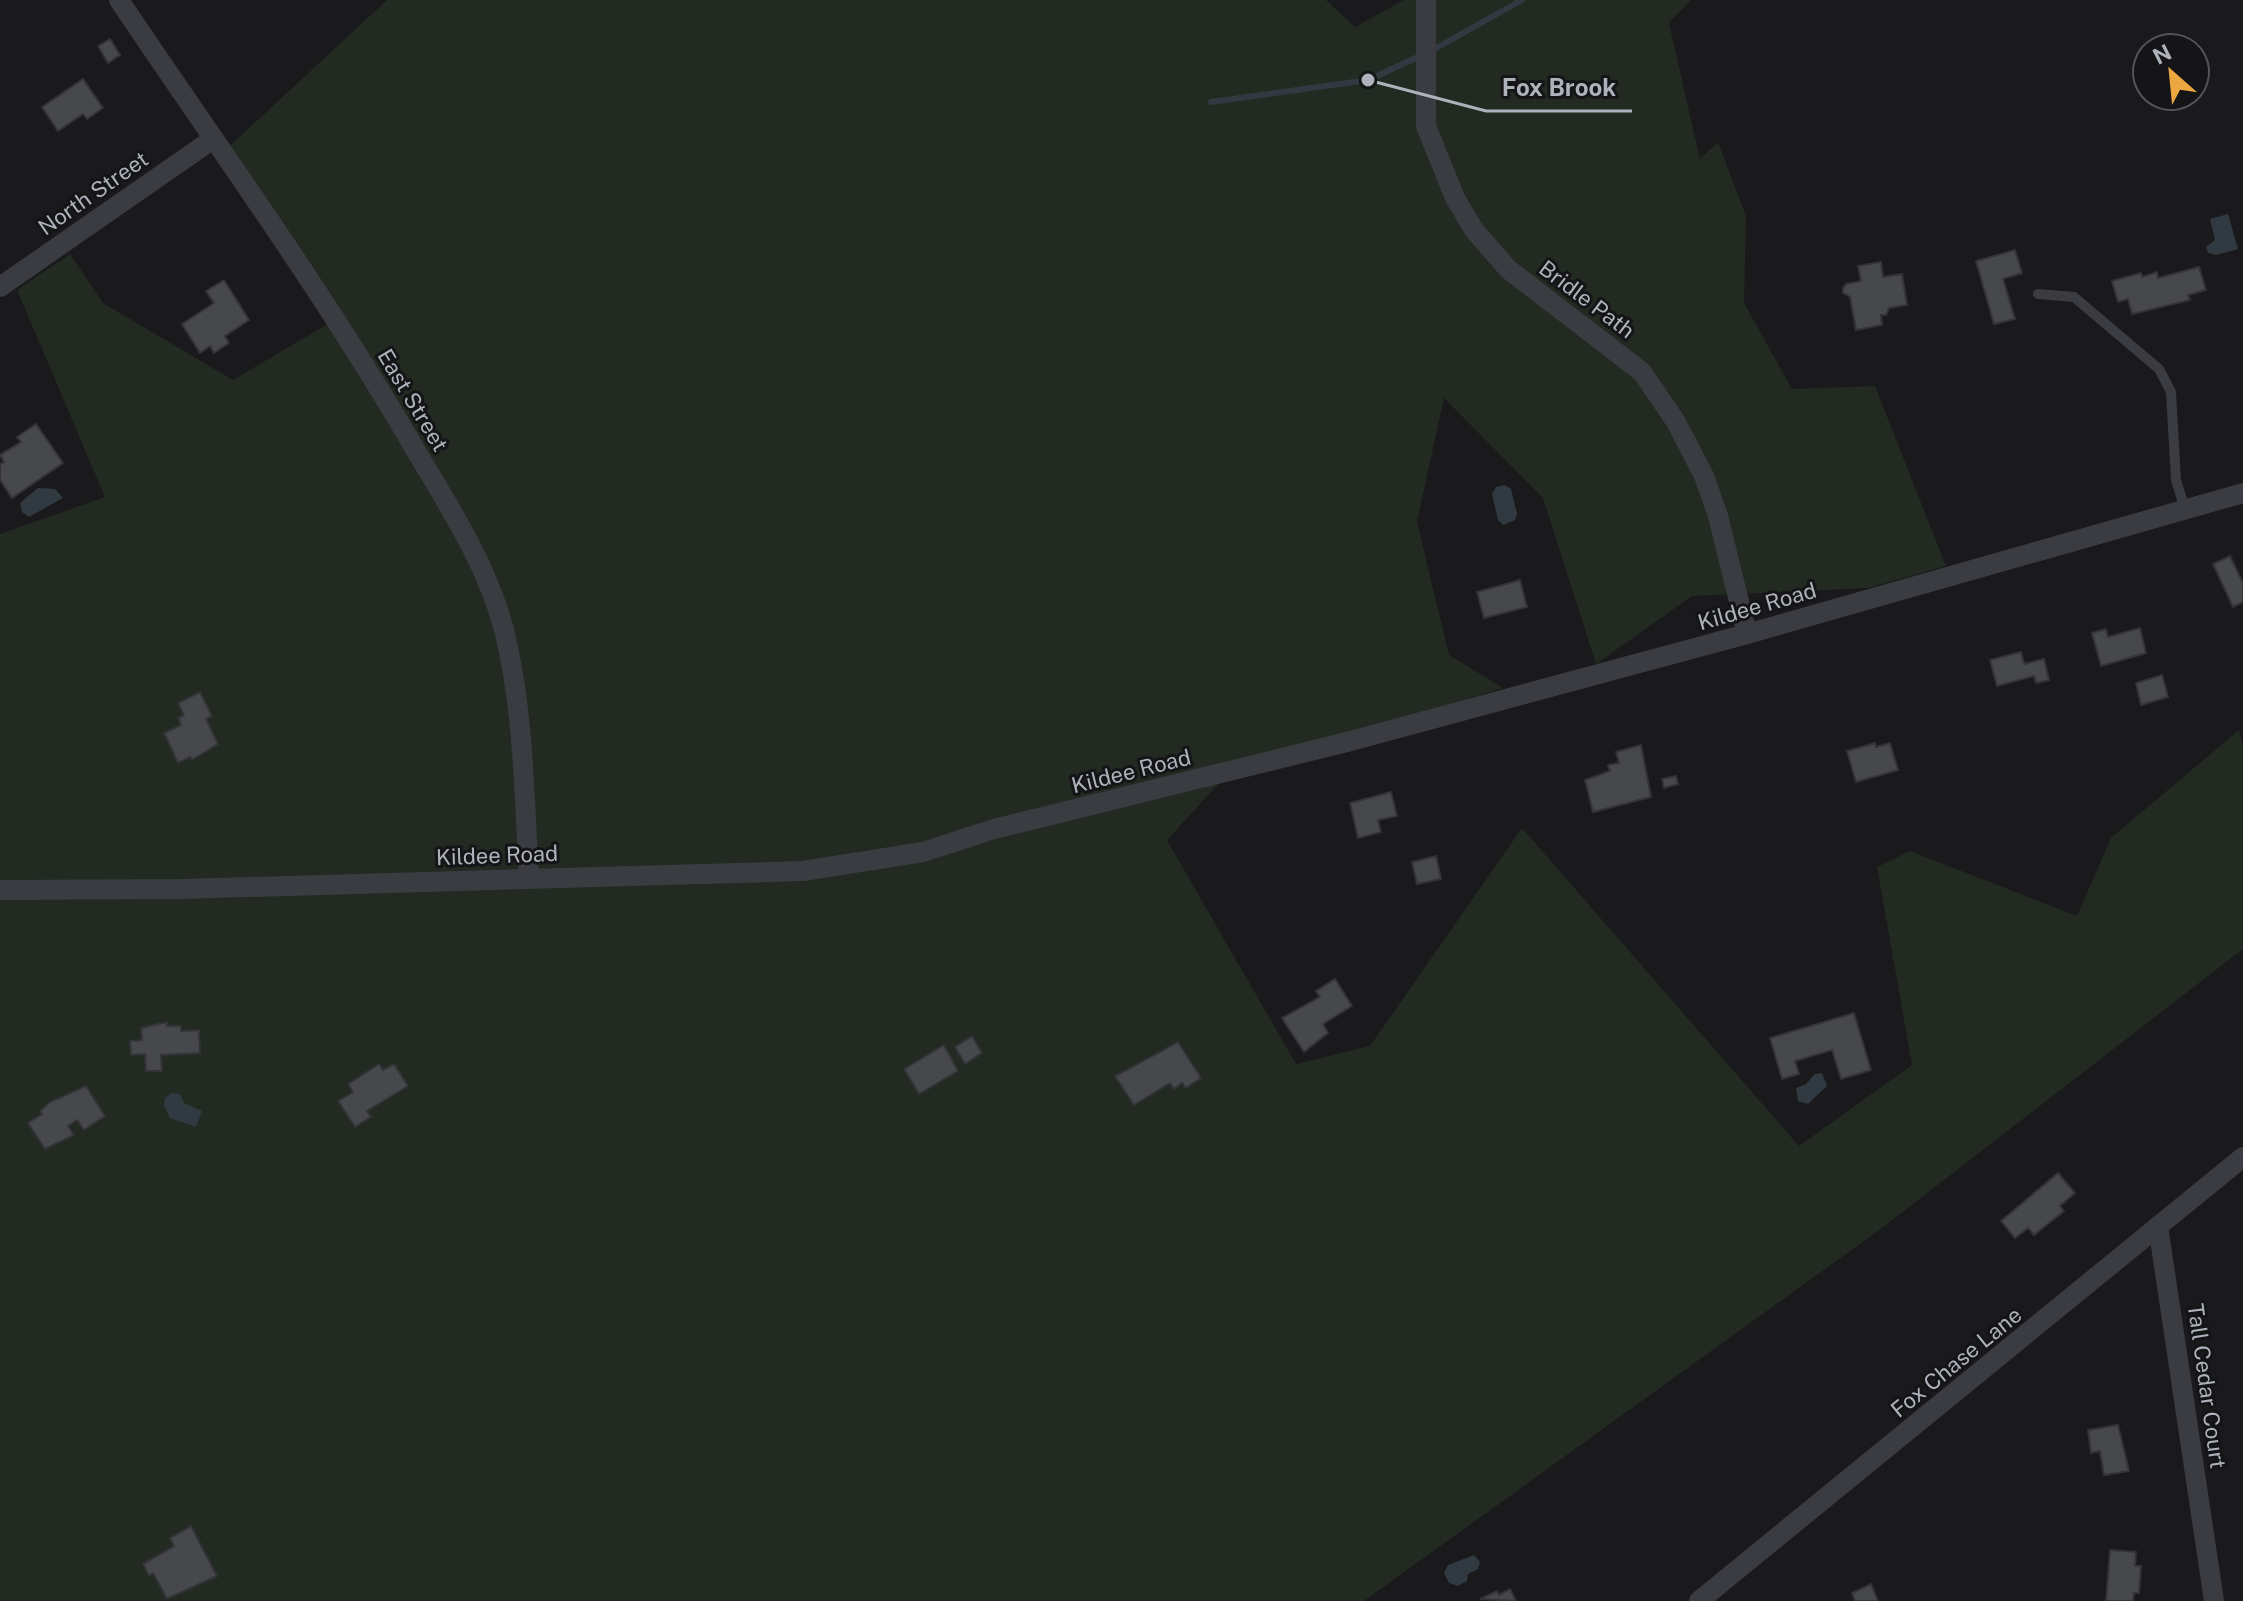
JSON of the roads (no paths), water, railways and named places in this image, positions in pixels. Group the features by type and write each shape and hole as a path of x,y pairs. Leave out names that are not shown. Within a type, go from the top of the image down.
{"street":[{"name":"East Street","path":"119,0 396,416 471,545 504,629 517,692 529,877"},
{"name":"Bridle Path","path":"1426,0 1423,89 1426,126 1455,198 1474,230 1508,269 1642,372 1676,422 1704,476 1718,516 1747,634"},
{"name":"North Street","path":"0,287 213,139"},
{"name":"Kildee Road","path":"0,890 182,889 803,871 923,852 994,829 1347,742 1747,634 2243,493"},
{"name":"Fox Chase Lane","path":"1699,1601 2243,1157"},
{"name":"Tall Cedar Court","path":"2158,1226 2214,1601"}],"lane":[{"path":"2038,294 2074,297 2159,369 2171,392 2176,480 2185,509"}],"waterway":[{"path":"1431,51 1522,0"},
{"path":"1211,102 1368,80 1420,56"}],"place":[{"name":"Fox Brook","path":"1368,80"}]}
